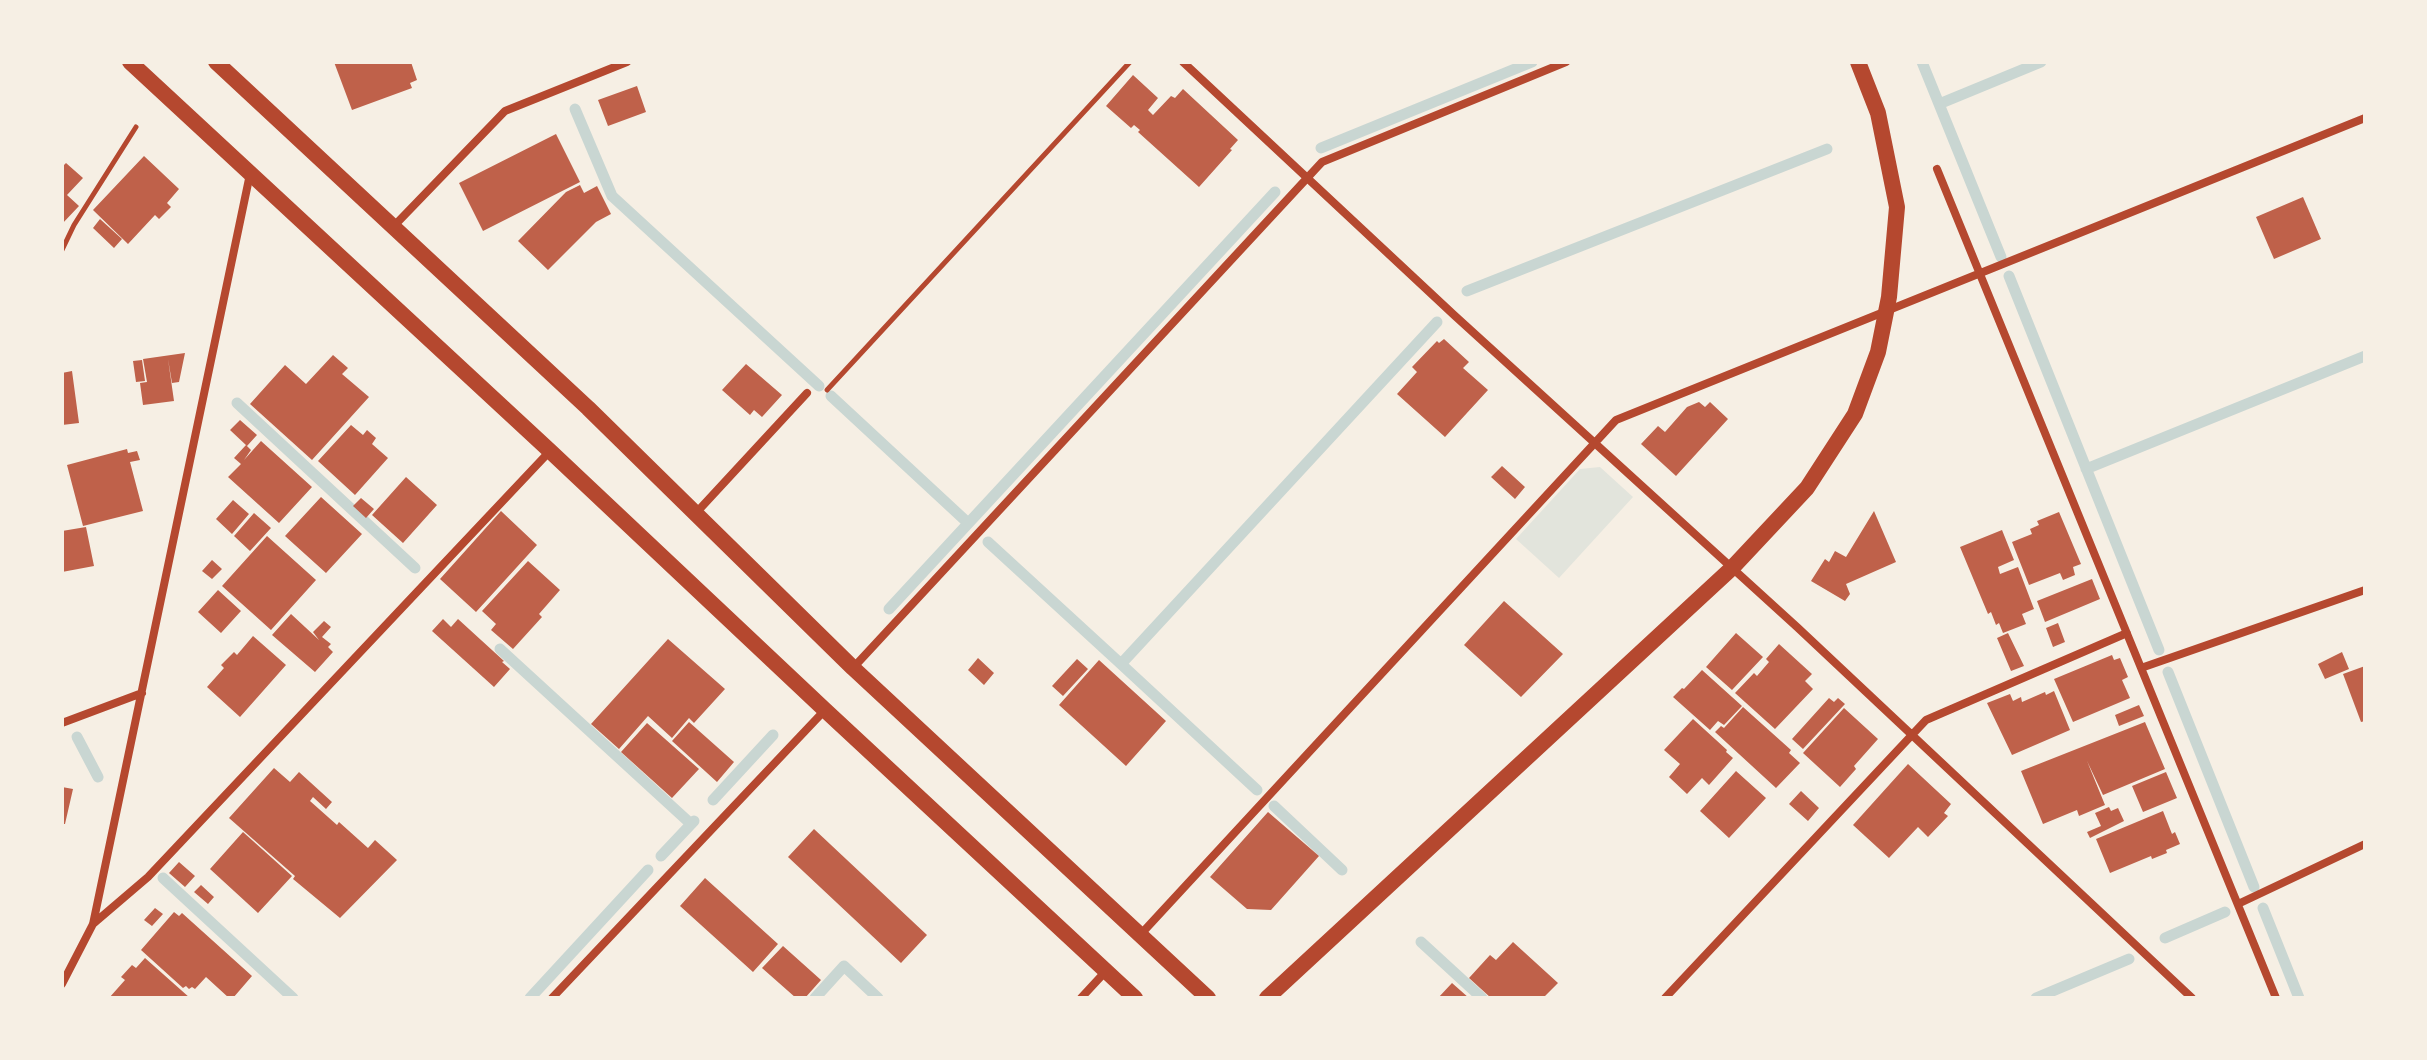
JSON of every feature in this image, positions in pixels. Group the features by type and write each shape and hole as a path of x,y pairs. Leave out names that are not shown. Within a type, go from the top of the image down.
{"main road":[{"path":"130,62 1135,998"},
{"path":"216,62 588,408 853,668 1208,998"},
{"path":"1267,998 1732,568 1807,488 1855,414 1878,352 1889,297 1897,207 1878,113 1858,62"}],"street":[{"path":"393,227 505,111 627,62"},
{"path":"1183,62 1732,568 2192,998"},
{"path":"853,668 1322,162 1566,62"},
{"path":"1141,934 1616,420 2365,118"},
{"path":"1937,169 2276,998"},
{"path":"62,984 93,924 250,174"},
{"path":"695,513 807,393"},
{"path":"93,924 148,877 550,451"},
{"path":"2141,668 2365,590"},
{"path":"1665,998 1926,720 2127,633"},
{"path":"62,723 142,693"},
{"path":"552,998 825,710"},
{"path":"2238,904 2365,844"},
{"path":"1081,998 1106,971"}],"path":[{"path":"807,393 824,394 1130,62"},
{"path":"62,250 74,225 136,127"}],"shaded area":[{"path":"1600,467 1633,497 1559,578 1516,539 1580,469"}],"building":[{"path":"334,62 411,62 417,80 410,83 412,88 352,110"},
{"path":"1133,75 1158,98 1148,110 1153,115 1171,96 1175,98 1183,89 1238,140 1199,187 1138,132 1140,130 1134,125 1131,128 1106,106"},
{"path":"637,86 646,112 608,126 598,100"},
{"path":"556,134 580,182 483,231 459,183"},
{"path":"144,156 179,189 167,203 171,207 159,219 155,215 128,244 93,210"},
{"path":"66,163 83,178 67,195 79,206 62,224 62,167"},
{"path":"580,185 584,193 597,186 611,214 596,222 548,270 518,241 566,192"},
{"path":"2303,197 2321,239 2274,259 2256,217"},
{"path":"100,219 122,239 114,248 93,228"},
{"path":"1444,339 1469,362 1463,368 1488,390 1445,437 1397,394 1417,372 1412,367 1437,341 1439,343"},
{"path":"185,353 179,382 172,383 168,359 174,401 143,405 140,383 147,382 143,359"},
{"path":"333,355 348,368 342,374 369,397 312,460 250,404 285,365 306,384"},
{"path":"142,360 145,381 136,382 133,361"},
{"path":"746,364 782,395 762,417 754,410 750,415 722,390"},
{"path":"72,371 79,423 62,425 62,373"},
{"path":"1699,402 1705,407 1710,402 1728,419 1676,476 1641,444 1658,426 1665,432 1687,407"},
{"path":"240,420 257,435 247,446 230,430"},
{"path":"351,425 363,435 367,430 376,438 372,444 388,458 355,495 318,461"},
{"path":"261,441 312,487 279,523 228,477 241,464 234,458 246,445 251,450 244,460"},
{"path":"127,449 128,453 137,451 140,460 130,462 143,511 83,526 67,465"},
{"path":"1502,466 1525,487 1515,499 1491,477"},
{"path":"406,477 437,505 403,543 372,515"},
{"path":"321,497 362,534 326,573 285,536"},
{"path":"361,498 374,509 366,518 353,506"},
{"path":"233,500 249,514 232,534 216,519"},
{"path":"501,511 537,545 476,612 440,579"},
{"path":"1874,511 1896,562 1846,584 1850,594 1845,601 1811,581 1825,559 1829,562 1835,551 1846,557"},
{"path":"2059,512 2081,564 2073,567 2075,575 2063,580 2060,573 2029,585 2012,542 2032,534 2030,529 2039,525 2037,521"},
{"path":"254,513 271,528 250,551 234,536"},
{"path":"86,527 94,566 62,572 62,531"},
{"path":"2002,530 2014,560 1998,567 2000,574 2018,567 2034,609 2022,614 2026,624 2003,633 1991,612 1988,614 1960,547"},
{"path":"267,536 316,580 271,630 222,586"},
{"path":"212,560 222,569 212,579 202,571"},
{"path":"528,561 560,590 539,614 542,617 513,649 491,630 496,624 482,611"},
{"path":"2092,579 2100,599 2045,622 2037,601"},
{"path":"218,590 241,611 221,633 198,612"},
{"path":"1504,601 1563,654 1521,697 1464,645"},
{"path":"291,614 319,640 313,632 324,621 331,627 322,637 331,644 328,647 333,652 315,672 272,635"},
{"path":"443,619 451,627 458,619 510,669 494,687 432,631"},
{"path":"2058,623 2065,642 2053,647 2046,628"},
{"path":"1736,633 1763,657 1732,690 1706,667"},
{"path":"2008,633 2024,666 2011,671 1997,638"},
{"path":"253,636 286,665 240,717 207,687 224,668 221,665 234,652 237,655"},
{"path":"668,639 725,689 694,723 689,718 672,738 648,716 619,749 591,724"},
{"path":"1779,644 1812,674 1805,681 1813,689 1775,729 1735,693 1754,673 1757,676"},
{"path":"2342,652 2349,669 2325,679 2318,664"},
{"path":"2112,655 2114,660 2120,658 2128,677 2122,680 2130,698 2073,722 2054,679"},
{"path":"978,658 994,673 984,685 968,670"},
{"path":"1077,659 1088,669 1063,696 1052,686"},
{"path":"1099,660 1166,721 1126,766 1059,705"},
{"path":"2365,666 2365,721 2361,722 2343,674"},
{"path":"1702,670 1742,706 1724,725 1718,721 1710,730 1673,697"},
{"path":"2054,691 2070,730 2012,755 1987,703 2010,694 2013,701 2021,697 2022,702"},
{"path":"1829,698 1834,702 1838,698 1845,704 1803,749 1792,739"},
{"path":"2139,705 2144,716 2119,726 2115,715"},
{"path":"1743,707 1791,750 1789,753 1800,763 1776,788 1715,732 1721,726 1724,728"},
{"path":"1844,708 1878,739 1840,787 1803,753"},
{"path":"1693,719 1733,758 1709,785 1702,778 1687,794 1669,777 1680,764 1664,750"},
{"path":"689,722 734,762 717,782 672,741"},
{"path":"2145,722 2165,769 2103,795 2087,761 2105,805 2079,816 2077,810 2043,824 2021,771"},
{"path":"647,723 699,769 672,798 621,752"},
{"path":"1908,764 1951,804 1944,813 1948,816 1928,837 1918,827 1889,858 1853,825"},
{"path":"274,768 290,782 299,772 332,802 326,809 313,797 310,801 368,848 375,840 397,860 340,918 293,879 295,876 229,818"},
{"path":"1736,771 1766,798 1729,838 1700,811"},
{"path":"2166,772 2177,798 2143,812 2132,786"},
{"path":"62,787 73,789 65,824 62,824"},
{"path":"1801,791 1819,808 1808,821 1789,804"},
{"path":"2109,807 2111,811 2118,808 2124,821 2090,838 2087,832 2101,826 2095,813"},
{"path":"2163,811 2172,834 2175,832 2180,844 2166,850 2167,853 2152,859 2151,856 2110,873 2096,839"},
{"path":"1268,812 1319,856 1271,910 1247,909 1210,877"},
{"path":"814,829 927,935 901,963 788,857"},
{"path":"243,832 292,876 258,913 210,869"},
{"path":"179,862 195,876 185,887 169,873"},
{"path":"705,878 778,944 753,972 680,906"},
{"path":"201,885 214,897 208,904 194,892"},
{"path":"155,908 163,914 152,926 144,920"},
{"path":"174,912 179,916 182,913 252,976 233,998 229,998 206,977 195,989 183,988 141,950"},
{"path":"1513,942 1558,983 1543,998 1491,998 1469,978 1490,955 1496,960"},
{"path":"783,946 821,980 805,998 796,998 762,968"},
{"path":"145,958 190,998 109,998 125,980 121,977 132,965 136,968"},
{"path":"1452,983 1469,998 1438,998"}],"waterway":[{"path":"1321,148 1532,62"},
{"path":"1922,62 2001,257"},
{"path":"1939,104 2041,62"},
{"path":"575,109 612,196 819,386"},
{"path":"1467,291 1827,149"},
{"path":"889,609 1275,192"},
{"path":"2009,276 2159,650"},
{"path":"1257,790 1121,664 1437,322"},
{"path":"2086,469 2365,356"},
{"path":"831,396 968,523"},
{"path":"237,403 415,568"},
{"path":"988,542 1121,664"},
{"path":"500,649 691,824"},
{"path":"2168,672 2254,887"},
{"path":"713,800 773,735"},
{"path":"77,737 98,777"},
{"path":"1274,806 1342,870"},
{"path":"661,856 694,821"},
{"path":"530,998 648,870"},
{"path":"163,878 293,998"},
{"path":"2263,908 2299,998"},
{"path":"2165,938 2225,912"},
{"path":"1421,942 1482,998"},
{"path":"2036,998 2129,959"},
{"path":"815,998 844,966 878,998"}]}
